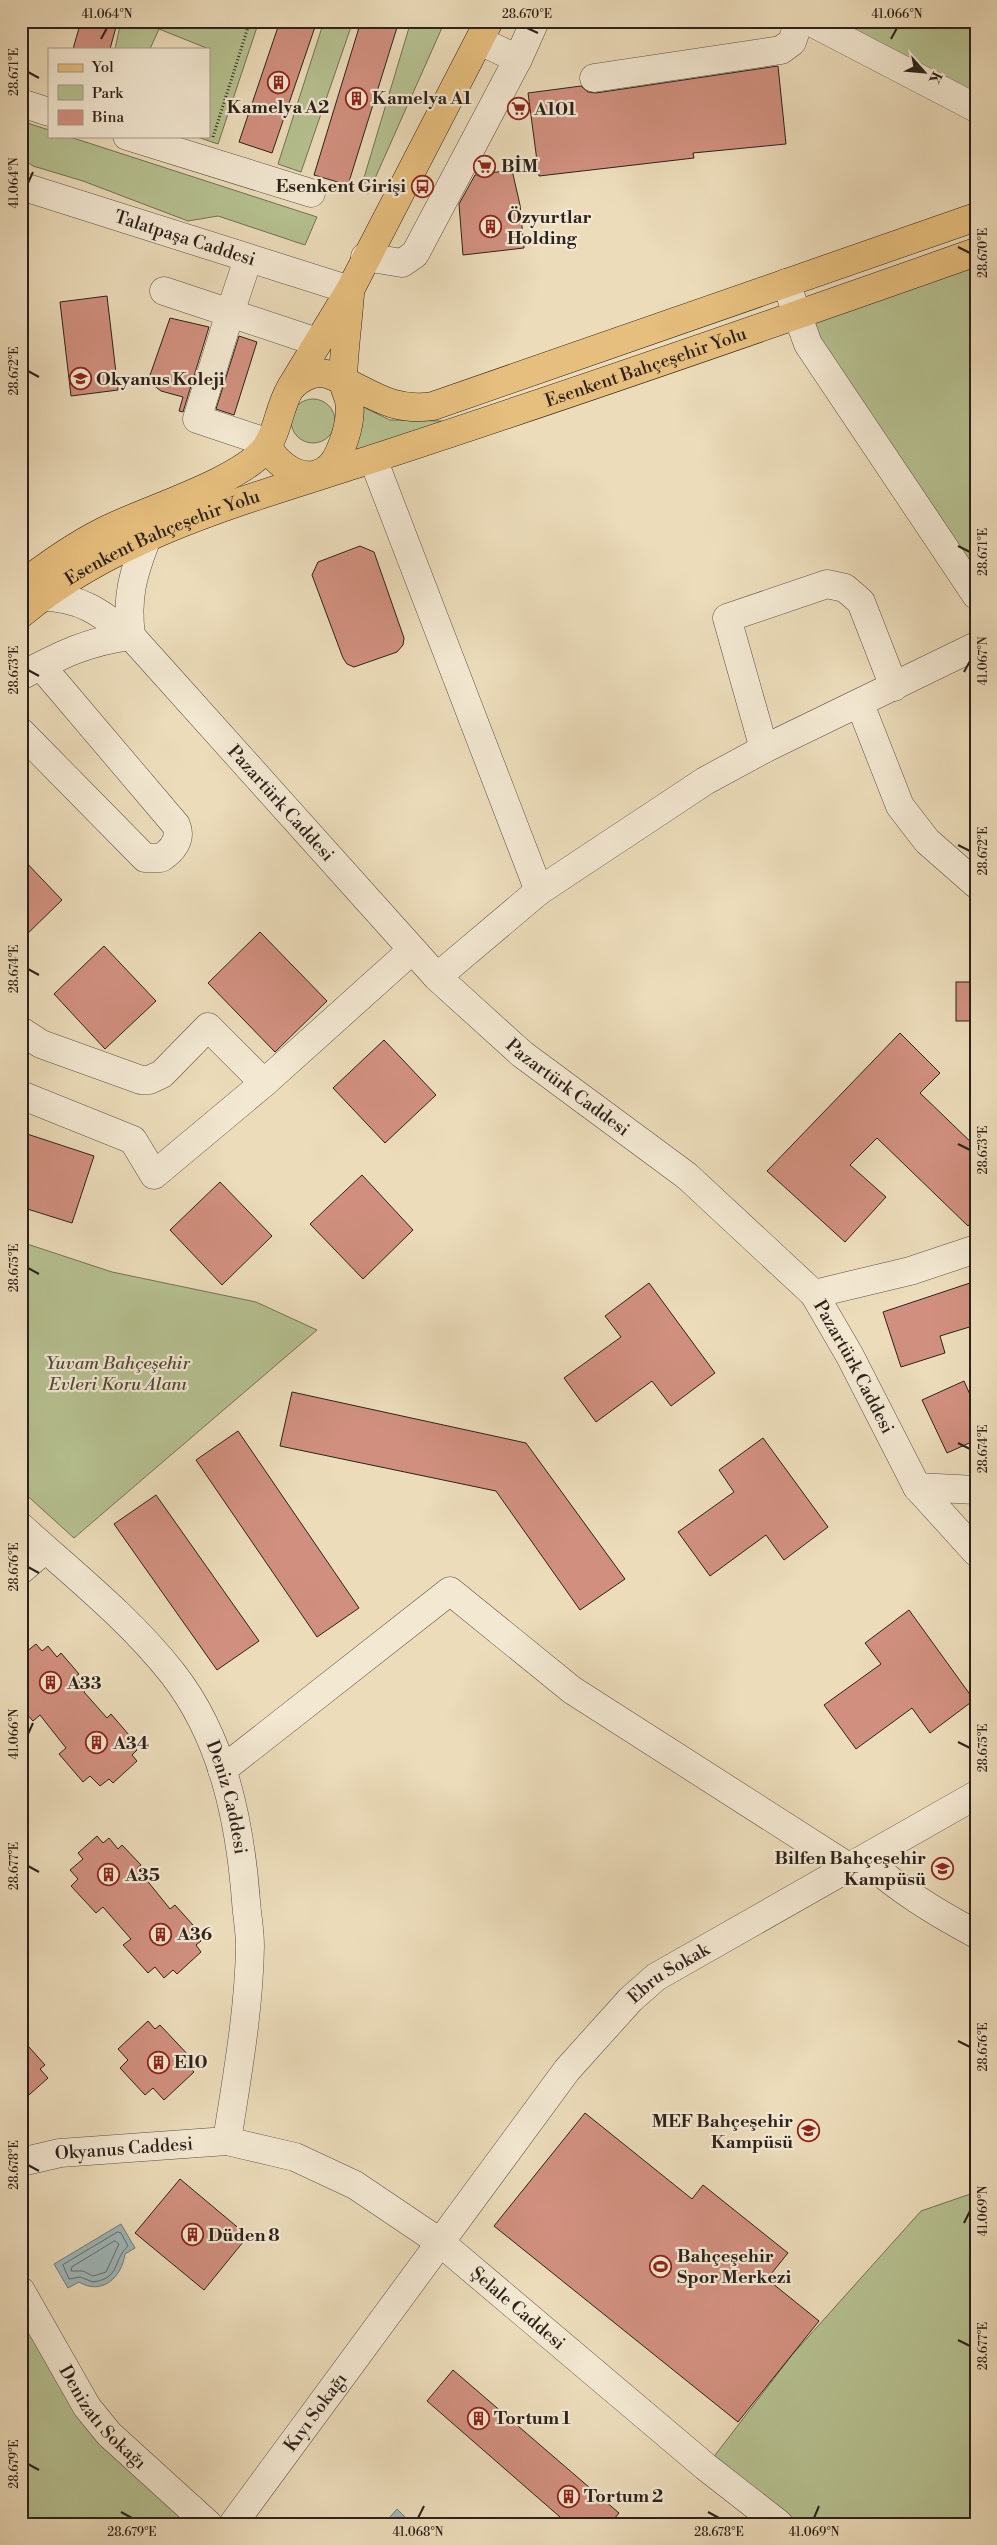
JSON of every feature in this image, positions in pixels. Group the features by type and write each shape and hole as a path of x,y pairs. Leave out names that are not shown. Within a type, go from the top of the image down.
{"main road":[{"path":"287,393 350,290 365,257 485,31"},
{"name":"Esenkent Bahçeşehir Yolu","path":"21,614 32,591 58,557 104,531 229,475 258,456 269,444 287,393 296,382 314,373 325,374 343,381 397,406 416,408 433,406 976,217"},
{"name":"Esenkent Bahçeşehir Yolu","path":"32,591 88,567 147,538 314,476 373,459 797,316 976,252"},
{"path":"343,381 350,290"},
{"name":"Esenkent Bahçeşehir Yolu","path":"269,444 275,458 286,468 302,476 314,476 331,465 344,440 350,411 343,381"}],"street":[{"path":"365,257 402,262 415,254 518,59 535,21"},
{"path":"594,78 781,50 792,42 799,21"},
{"path":"809,21 976,108"},
{"path":"485,31 518,59"},
{"path":"21,103 48,112"},
{"path":"133,138 311,193"},
{"name":"Talatpaşa Caddesi","path":"21,186 350,290"},
{"path":"248,258 196,417 198,421 269,444"},
{"path":"786,283 808,344 976,596"},
{"path":"164,291 317,342"},
{"path":"373,459 539,891"},
{"path":"21,732 145,858 161,858 176,844 178,833 176,825 31,671 76,647 103,640 131,636 128,611 129,592 147,538"},
{"path":"764,748 727,618 827,584 845,588 861,602 894,687"},
{"name":"Pazartürk Caddesi","path":"32,591 78,601 98,612 131,636 437,977 522,1054 688,1176 814,1294 850,1356 917,1487 976,1552"},
{"path":"437,977 539,891 705,781 764,748 860,704 976,646"},
{"path":"860,704 900,806 926,841 976,884"},
{"path":"21,1095 134,1140 154,1175 264,1083 412,950"},
{"path":"21,1031 41,1044 140,1080 149,1080 162,1074 208,1027 264,1083"},
{"path":"814,1294 910,1271 976,1249"},
{"path":"917,1487 976,1490"},
{"name":"Deniz Caddesi","path":"21,1528 126,1622 173,1675 202,1718 222,1770 243,1858 250,1945 244,2032 227,2141"},
{"path":"21,1570 45,1549"},
{"path":"222,1770 450,1592 572,1690 891,1883 935,1912 976,1934"},
{"name":"Ebru Sokak","path":"397,2302 568,2070 630,2000 656,1978 976,1795"},
{"name":"Okyanus Caddesi","path":"21,2162 60,2153 227,2141"},
{"name":"Şelale Caddesi","path":"227,2141 295,2157 355,2184 441,2243 766,2519"},
{"name":"Denizatı Sokağı","path":"21,2291 88,2407 109,2434 208,2524"},
{"name":"Kıyı Sokağı","path":"233,2524 397,2302"}],"path":[{"path":"205,161 250,21"}],"green space":[{"path":"121,21 259,21 218,144 200,138 210,138 210,48 159,29 150,48 115,48"},
{"path":"324,21 353,21 301,172 278,164"},
{"path":"411,21 445,21 368,194 360,191"},
{"path":"810,21 976,21 976,107"},
{"path":"21,121 48,130 48,138 73,138 317,217 305,245 218,216 188,221 83,181 33,166 21,158"},
{"path":"976,252 976,597 797,316"},
{"path":"309,399 317,399 329,405 335,421 329,437 317,443 309,443 297,437 291,425 291,417 297,405"},
{"path":"361,406 390,420 442,421 345,459"},
{"name":"Yuvam Bahçeşehir Evleri Koru Alanı","path":"21,1242 112,1272 256,1302 317,1330 74,1538 21,1490"},
{"path":"976,2192 976,2524 759,2524 706,2467 792,2355 921,2211"},
{"path":"21,2314 191,2524 21,2524"}],"water":[{"path":"121,2224 135,2248 125,2254 120,2270 115,2277 110,2282 95,2287 79,2282 68,2288 54,2264"},
{"path":"397,2509 412,2524 384,2524"}],"building":[{"path":"81,21 97,21 116,27 110,48 73,48"},
{"name":"Kamelya A2","path":"280,21 317,21 272,153 239,142"},
{"name":"Kamelya A1","path":"361,21 399,21 348,185 314,175"},
{"path":"778,66 786,144 693,153 694,158 539,176 528,93 581,86 588,92 596,93"},
{"name":"Özyurtlar Holding","path":"512,170 520,205 524,248 463,255 459,204 475,175"},
{"path":"107,296 118,390 71,396 60,302"},
{"path":"170,318 209,327 183,412 179,411 183,397 161,391 148,381"},
{"path":"239,336 257,342 234,415 216,409"},
{"path":"360,546 374,552 404,638 403,645 397,652 354,667 347,664 343,658 312,575 318,562"},
{"path":"21,857 62,900 21,940"},
{"path":"260,932 327,1001 275,1052 208,983"},
{"path":"104,946 156,1001 105,1049 54,994"},
{"path":"956,982 976,982 976,1021 956,1021"},
{"path":"900,1033 940,1073 920,1093 976,1147 976,1217 968,1226 877,1138 850,1165 886,1197 845,1242 767,1171"},
{"path":"384,1040 436,1095 385,1143 333,1088"},
{"path":"21,1132 94,1156 72,1223 21,1207"},
{"path":"362,1175 413,1230 363,1279 310,1224"},
{"path":"220,1182 272,1236 222,1285 170,1230"},
{"path":"976,1281 976,1325 940,1336 945,1353 901,1367 883,1312"},
{"path":"649,1283 715,1373 671,1406 652,1381 596,1422 564,1378 621,1337 605,1316"},
{"path":"964,1381 976,1408 976,1440 947,1453 922,1400"},
{"path":"292,1392 526,1443 625,1579 580,1610 496,1491 280,1446"},
{"path":"238,1431 359,1608 317,1637 196,1460"},
{"path":"763,1438 828,1527 784,1560 766,1535 710,1576 678,1532 734,1492 719,1470"},
{"path":"156,1495 259,1641 217,1670 114,1524"},
{"path":"909,1610 974,1700 930,1733 912,1708 856,1749 824,1705 881,1664 865,1643"},
{"path":"36,1644 42,1651 48,1646 57,1657 61,1653 79,1674 75,1677 86,1690 84,1692 107,1718 111,1714 129,1735 126,1737 137,1750 132,1755 137,1761 113,1783 109,1779 100,1786 90,1776 83,1782 59,1754 66,1748 40,1715 33,1721 21,1708 21,1656"},
{"path":"97,1836 103,1843 109,1838 118,1849 122,1845 141,1865 137,1868 170,1909 175,1905 193,1925 189,1928 201,1941 196,1945 201,1952 177,1974 173,1970 164,1978 155,1967 148,1973 123,1945 131,1939 103,1907 96,1913 71,1886 78,1879 70,1870 83,1859 78,1853"},
{"name":"E10","path":"148,2021 155,2029 160,2025 192,2059 187,2064 194,2072 164,2100 153,2088 145,2095 120,2068 128,2060 118,2049"},
{"path":"21,2038 45,2065 40,2069 48,2078 21,2102"},
{"name":"Bahçeşehir Spor Merkezi","path":"585,2113 692,2199 703,2185 788,2253 767,2279 819,2321 738,2422 494,2226"},
{"name":"Düden 8","path":"180,2179 248,2236 204,2290 135,2233"},
{"path":"453,2370 619,2513 610,2524 568,2524 427,2401"}],"place":[{"name":"Kamelya A2","path":"278,82"},
{"name":"Kamelya A1","path":"356,98"},
{"name":"A101","path":"518,109"},
{"name":"BİM","path":"485,166"},
{"name":"Esenkent Girişi","path":"422,186"},
{"name":"Özyurtlar Holding","path":"491,227"},
{"name":"Okyanus Koleji","path":"80,379"},
{"name":"A33","path":"51,1683"},
{"name":"A34","path":"97,1743"},
{"name":"Bilfen Bahçeşehir Kampüsü","path":"942,1868"},
{"name":"A35","path":"109,1875"},
{"name":"A36","path":"161,1934"},
{"name":"E10","path":"158,2062"},
{"name":"MEF Bahçeşehir Kampüsü","path":"809,2131"},
{"name":"Düden 8","path":"192,2235"},
{"name":"Bahçeşehir Spor Merkezi","path":"661,2266"},
{"name":"Tortum 1","path":"478,2418"},
{"name":"Tortum 2","path":"568,2496"}]}
